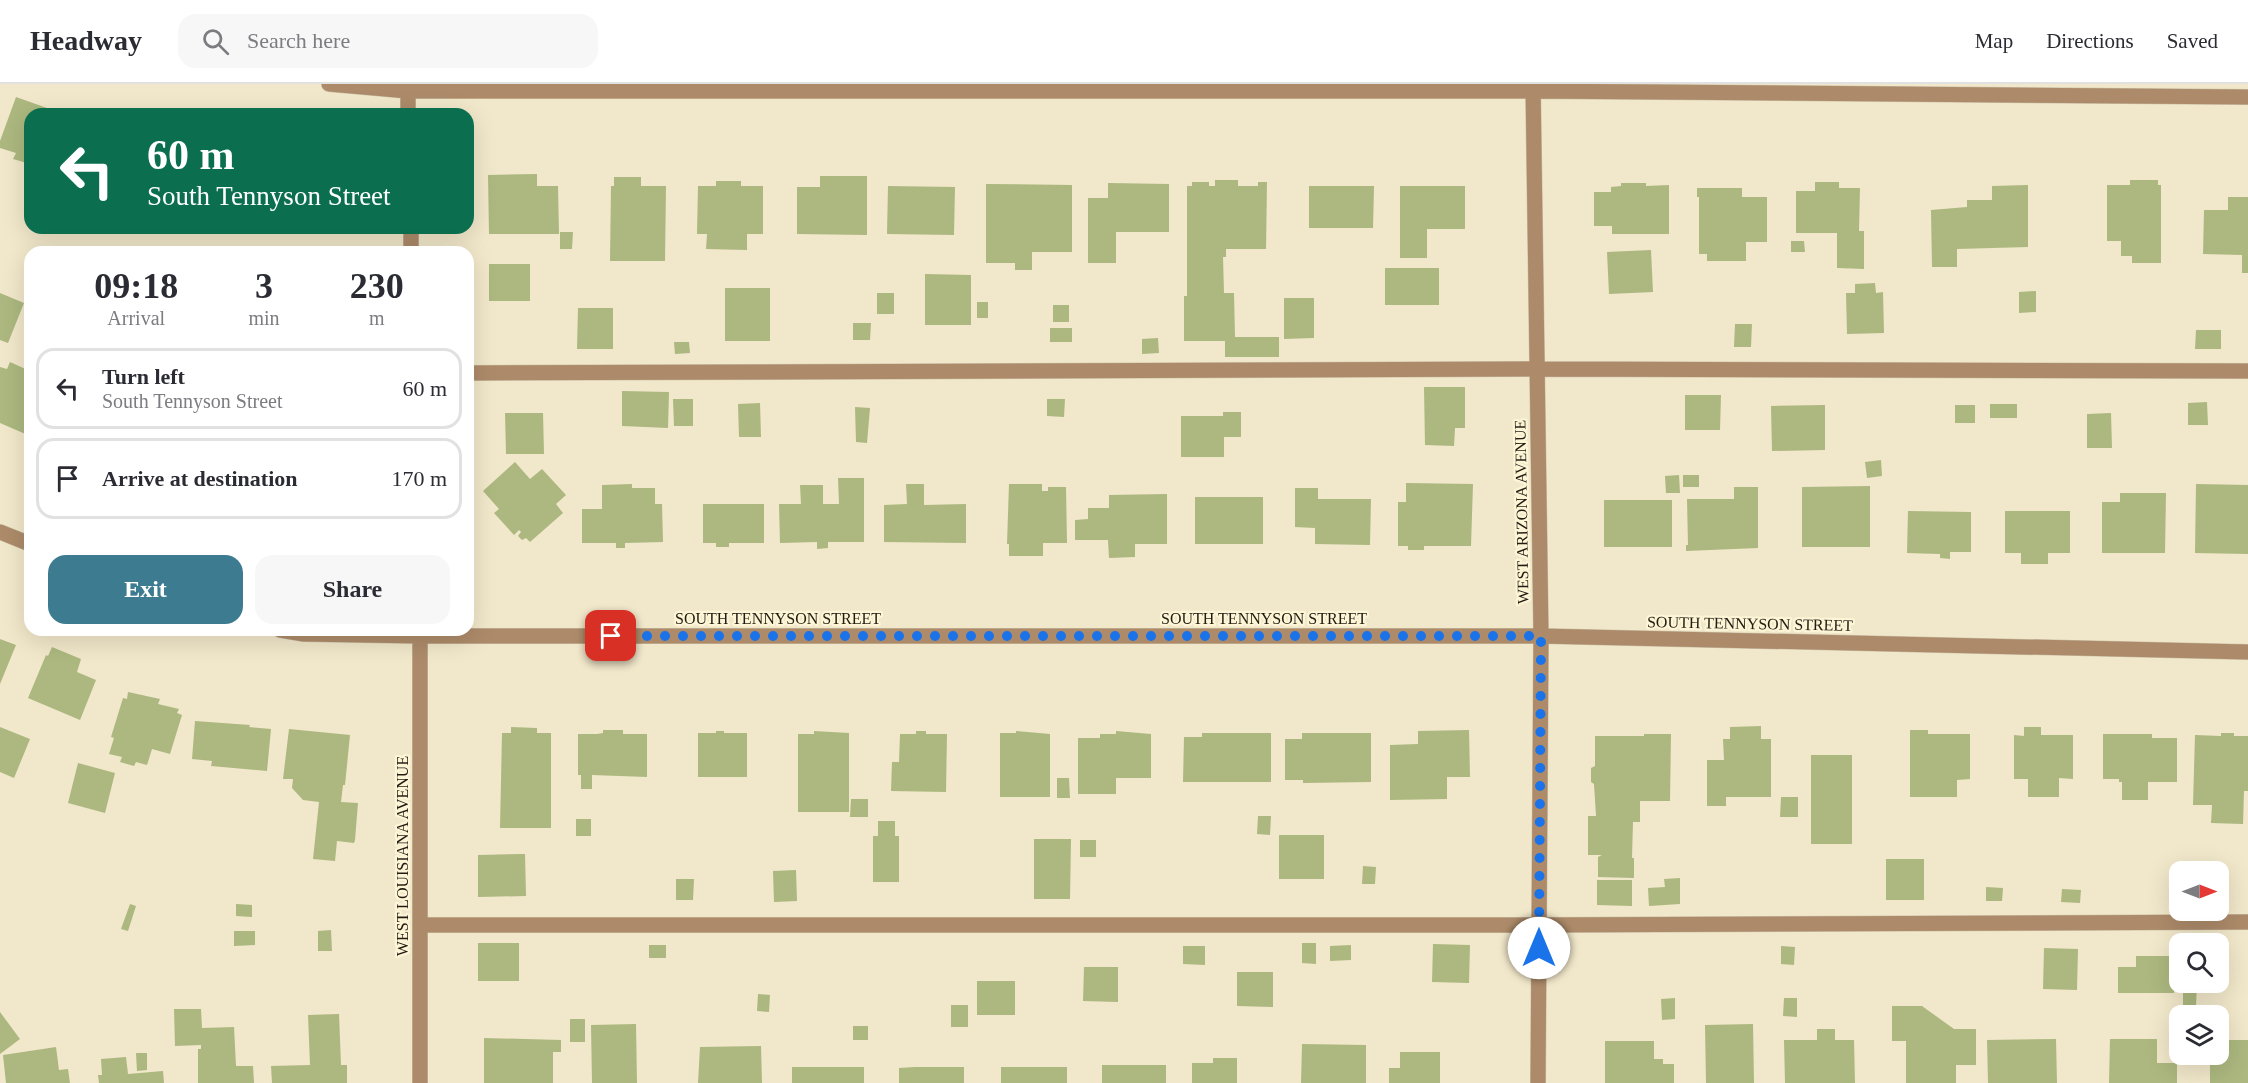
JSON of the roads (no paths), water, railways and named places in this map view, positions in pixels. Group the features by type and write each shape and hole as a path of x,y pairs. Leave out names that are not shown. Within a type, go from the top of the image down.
{"street":[{"path":"329,84 408,88 1533,88 2248,97"},
{"path":"408,88 408,108"},
{"name":"WEST ARIZONA AVENUE","path":"1533,88 1541,636 1538,1083"},
{"path":"474,373 1538,369 2248,370"},
{"path":"0,532 24,542"},
{"name":"SOUTH TENNYSON STREET","path":"474,633 1541,636 2248,652"},
{"name":"WEST LOUISIANA AVENUE","path":"420,636 420,1083"},
{"path":"420,925 1539,925 2248,922"}]}
